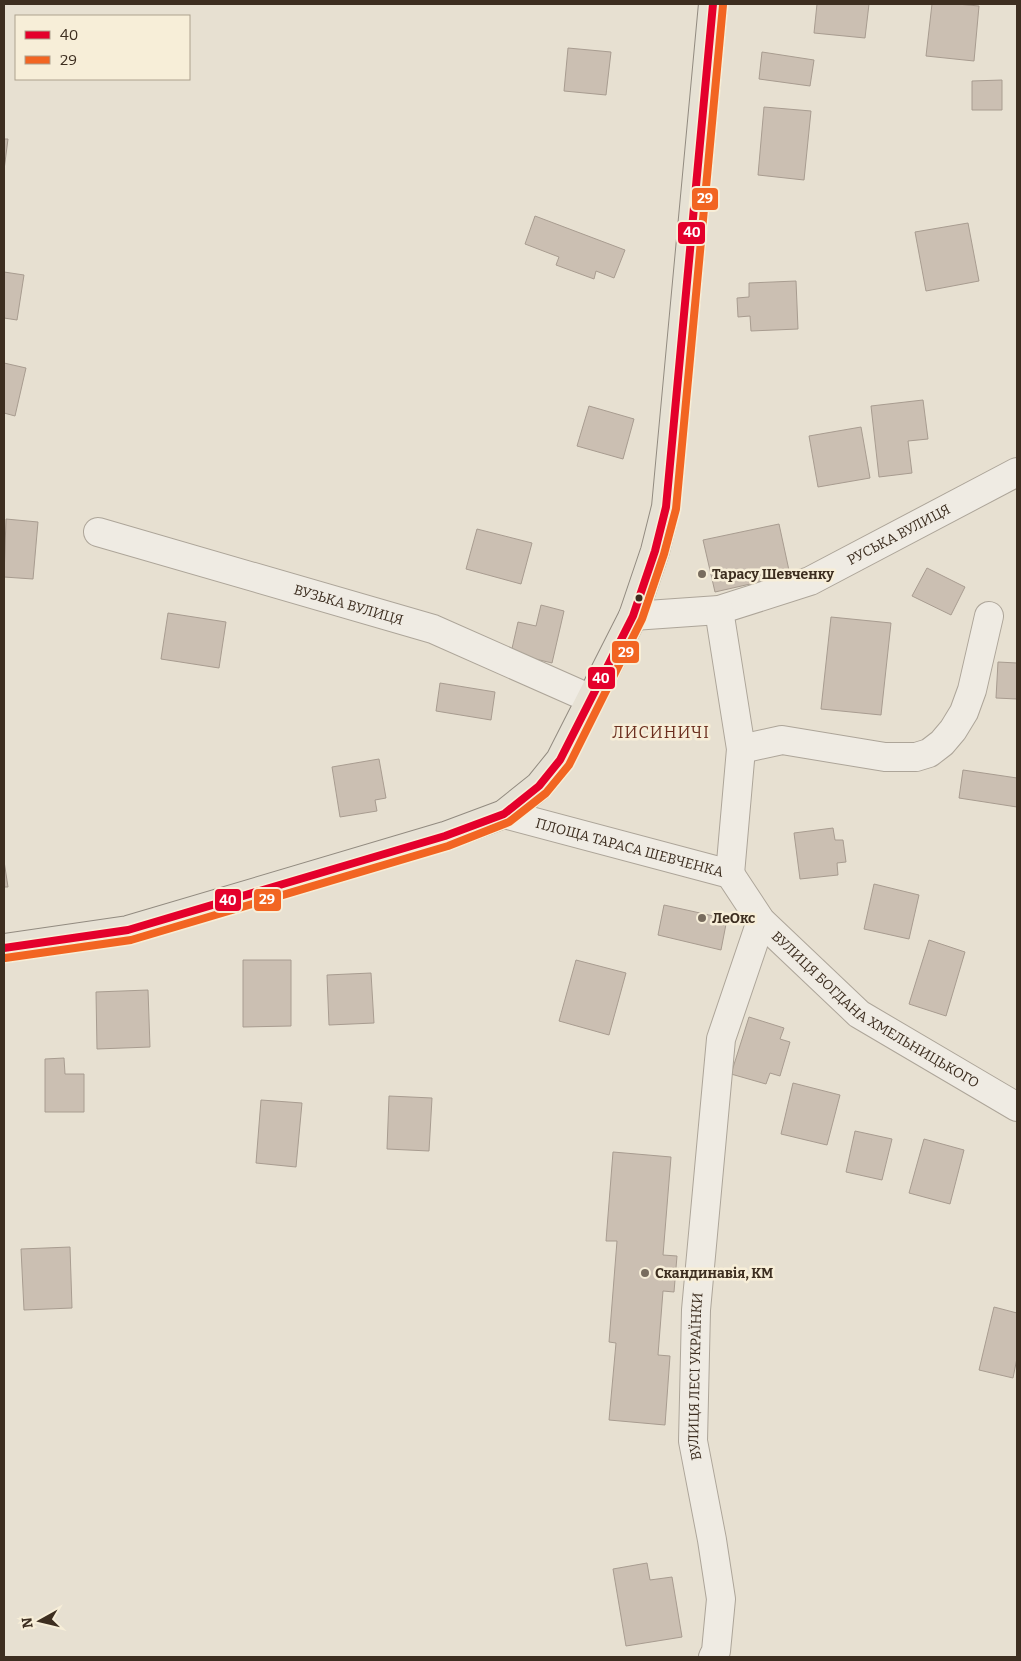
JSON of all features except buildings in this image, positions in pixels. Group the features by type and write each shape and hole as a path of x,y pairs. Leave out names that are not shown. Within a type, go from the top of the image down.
{"main road":[{"path":"4,948 128,930 445,836 504,814 539,786 560,760 633,616 655,551 666,507 713,4"}],"street":[{"name":"РУСЬКА ВУЛИЦЯ","path":"633,616 719,610 810,581 1017,472"},
{"name":"ВУЗЬКА ВУЛИЦЯ","path":"98,532 433,629 591,700"},
{"name":"ПЛОЩА ТАРАСА ШЕВЧЕНКА","path":"504,814 730,874 742,749 719,610"},
{"path":"742,749 782,740 885,756 916,757 929,753 942,743 964,712 972,690 989,616"},
{"name":"ВУЛИЦЯ БОГДАНА ХМЕЛЬНИЦЬКОГО","path":"730,874 761,921 859,1014 1017,1107"},
{"name":"ВУЛИЦЯ ЛЕСІ УКРАЇНКИ","path":"713,1657 716,1651 721,1600 712,1540 693,1441 696,1310 721,1039 761,921"}],"transit line":[{"name":"40","path":"4,948 128,930 445,836 504,814 539,786 560,760 633,616 655,551 666,507 713,4"},
{"name":"29","path":"5,958 131,940 448,846 509,822 546,793 569,765 642,619 664,554 676,509 723,5"}],"place":[{"name":"Тарасу Шевченку","path":"702,574"},
{"name":"ЛеОкс","path":"702,918"},
{"name":"Скандинавія, КМ","path":"645,1273"}],"district":[{"name":"ЛИСИНИЧІ","path":"661,732"}]}
